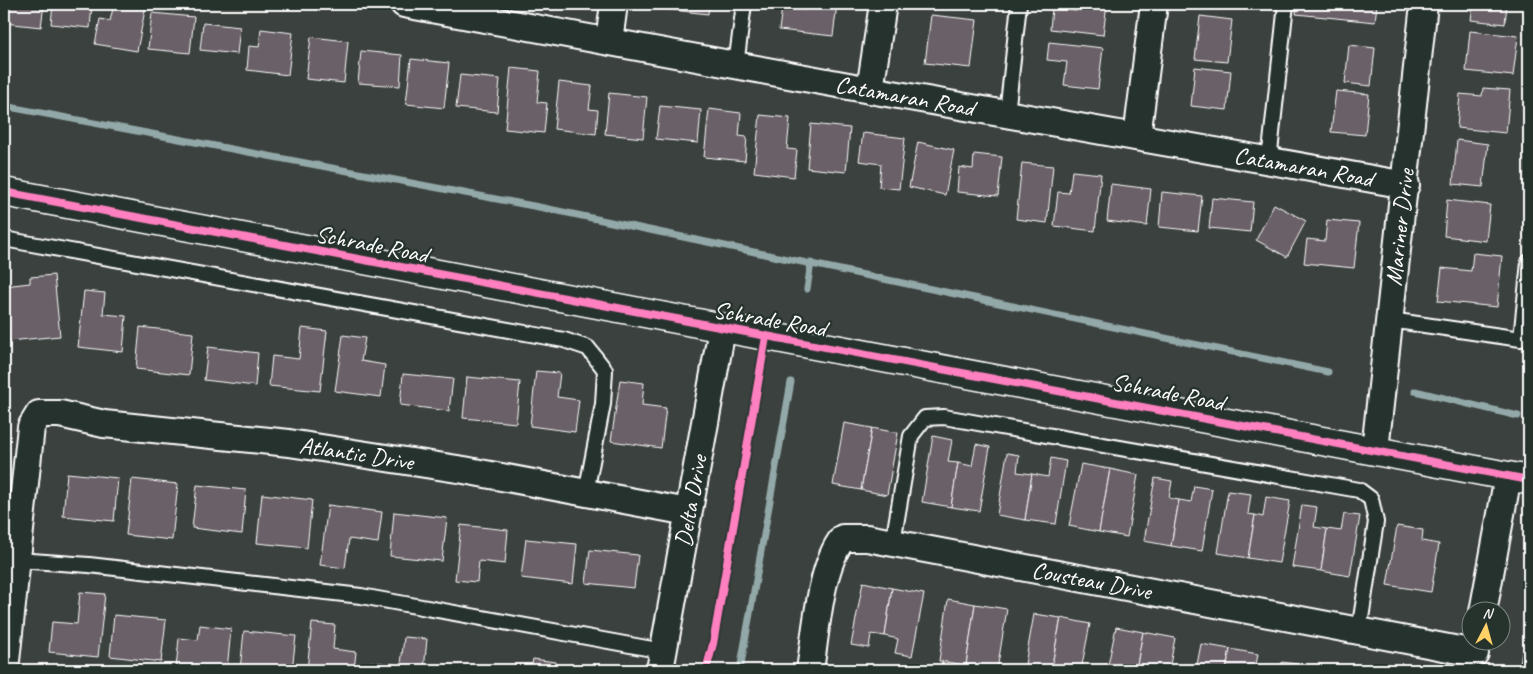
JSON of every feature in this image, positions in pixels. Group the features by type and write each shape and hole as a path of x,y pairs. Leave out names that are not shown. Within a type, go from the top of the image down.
{"street":[{"name":"Catamaran Road","path":"404,4 478,10 610,41 736,65 1406,185"},
{"path":"610,41 614,4"},
{"path":"870,90 883,4"},
{"path":"1137,137 1154,4"},
{"name":"Mariner Drive","path":"1374,450 1406,185 1424,4"},
{"name":"Schrade Road","path":"4,192 1519,478"},
{"name":"Delta Drive","path":"662,661 722,329"},
{"name":"Atlantic Drive","path":"17,560 31,427 39,414 60,414 104,424 289,443 464,470 688,512"},
{"path":"1486,602 1519,478"},
{"name":"Cousteau Drive","path":"811,670 827,571 834,549 843,538 867,538 893,542 1475,655"},
{"path":"5,670 17,560"}],"lane":[{"path":"736,65 744,4"},
{"path":"1007,114 1019,4"},
{"path":"1269,161 1286,4"},
{"path":"4,239 564,340 588,348 605,370 603,404 586,493"},
{"path":"1390,320 1521,339 1529,262"},
{"path":"893,542 911,436 925,418 944,417 1360,490 1371,499 1376,522 1359,631"},
{"path":"17,560 89,565 361,596 662,661"}],"building":[{"path":"4,4 44,4 41,27 4,23"},
{"path":"53,4 92,4 90,28 51,24"},
{"path":"114,4 146,5 137,51 95,44 100,19 110,21"},
{"path":"665,4 709,4 708,14 664,9"},
{"path":"806,4 837,4 833,36 779,30 782,7 805,10"},
{"path":"1077,4 1107,4 1103,35 1050,29 1052,8 1076,11"},
{"path":"1297,4 1377,4 1375,22 1296,14"},
{"path":"1473,4 1507,4 1505,24 1471,20"},
{"path":"152,13 194,17 190,53 148,49"},
{"path":"931,15 977,20 971,68 925,63"},
{"path":"1200,16 1232,20 1227,62 1195,59"},
{"path":"203,23 240,27 237,54 200,50"},
{"path":"261,29 293,33 288,75 247,70 249,46 259,47"},
{"path":"1470,31 1518,36 1513,76 1466,71"},
{"path":"311,37 348,41 344,83 306,79"},
{"path":"1049,42 1103,48 1098,89 1064,85 1067,62 1047,60"},
{"path":"1349,45 1375,48 1371,86 1345,83"},
{"path":"361,51 402,55 400,86 358,83"},
{"path":"411,59 449,63 444,108 406,104"},
{"path":"1195,67 1231,71 1227,110 1191,106"},
{"path":"511,68 540,71 537,102 547,103 544,133 505,129"},
{"path":"460,75 500,79 497,112 456,108"},
{"path":"559,82 592,86 589,109 598,110 596,134 554,129"},
{"path":"1483,88 1510,90 1506,133 1457,128 1460,94 1482,96"},
{"path":"1336,91 1369,94 1365,135 1331,132"},
{"path":"609,93 647,97 643,138 605,134"},
{"path":"660,106 701,110 698,143 656,139"},
{"path":"709,109 741,113 739,136 747,137 745,161 704,157"},
{"path":"760,115 790,118 787,149 797,150 794,177 754,172"},
{"path":"811,124 850,128 846,172 807,168"},
{"path":"863,133 905,138 899,189 879,187 881,164 859,161"},
{"path":"1457,140 1488,144 1483,187 1453,184"},
{"path":"918,142 954,150 945,195 909,187"},
{"path":"974,154 1002,157 998,196 957,192 959,167 973,169"},
{"path":"1022,163 1053,166 1047,223 1016,219"},
{"path":"1072,171 1101,174 1095,231 1054,226 1058,192 1069,193"},
{"path":"1111,184 1151,189 1147,226 1107,221"},
{"path":"1162,192 1202,196 1198,231 1159,227"},
{"path":"1212,198 1253,202 1250,232 1209,228"},
{"path":"1447,200 1490,205 1486,241 1444,236"},
{"path":"1274,204 1306,221 1287,257 1256,240"},
{"path":"1327,220 1359,223 1354,268 1304,263 1307,239 1325,241"},
{"path":"1473,253 1502,256 1497,307 1438,301 1442,268 1471,271"},
{"path":"54,275 60,336 9,341 4,286 30,283 30,277"},
{"path":"84,291 105,293 103,314 126,316 123,352 78,347"},
{"path":"140,327 193,333 189,375 136,369"},
{"path":"302,328 327,331 320,391 269,386 272,356 299,359"},
{"path":"343,335 365,338 361,361 385,365 381,397 335,391"},
{"path":"208,347 258,353 255,386 204,380"},
{"path":"536,371 560,373 557,397 579,400 575,432 530,426"},
{"path":"403,374 453,379 449,411 400,405"},
{"path":"467,377 520,382 516,423 463,418"},
{"path":"620,380 644,383 642,405 666,408 661,448 611,441"},
{"path":"844,423 872,428 861,490 833,485"},
{"path":"872,428 898,433 887,495 861,490"},
{"path":"933,436 952,440 948,462 958,463 951,507 922,502"},
{"path":"976,444 990,447 979,511 951,507 958,463 972,466"},
{"path":"1007,453 1019,455 1017,472 1032,474 1025,520 997,515"},
{"path":"1051,458 1066,461 1056,524 1025,520 1032,474 1048,477"},
{"path":"1081,464 1110,469 1099,532 1069,526"},
{"path":"1110,469 1138,475 1127,537 1099,532"},
{"path":"67,473 118,478 114,521 63,516"},
{"path":"1155,478 1172,481 1169,498 1179,500 1171,546 1144,541"},
{"path":"132,479 178,484 172,540 126,535"},
{"path":"197,485 246,490 242,534 192,528"},
{"path":"1194,486 1212,489 1202,551 1171,546 1179,500 1191,502"},
{"path":"1228,491 1251,494 1248,514 1255,515 1248,558 1218,553"},
{"path":"262,494 312,500 307,548 257,543"},
{"path":"1266,497 1290,501 1279,563 1248,558 1255,515 1263,517"},
{"path":"328,505 382,512 378,543 349,539 345,568 320,565"},
{"path":"1302,505 1317,507 1314,527 1327,529 1321,571 1292,567"},
{"path":"394,512 447,518 442,561 390,556"},
{"path":"1344,514 1360,516 1350,576 1321,571 1327,529 1341,531"},
{"path":"461,525 508,530 505,564 479,561 477,582 455,580"},
{"path":"1397,526 1423,530 1422,541 1439,544 1431,592 1387,585"},
{"path":"526,539 577,544 573,584 521,578"},
{"path":"590,550 638,555 634,588 586,583"},
{"path":"863,582 892,588 885,636 871,634 869,648 851,645"},
{"path":"892,588 924,594 912,656 895,653 898,639 885,636"},
{"path":"80,592 105,594 98,657 49,652 52,622 77,624"},
{"path":"948,599 975,604 966,665 939,661"},
{"path":"975,604 1007,609 997,670 966,665"},
{"path":"1034,614 1061,618 1051,670 1024,670"},
{"path":"114,615 166,620 161,662 110,656"},
{"path":"1061,618 1090,624 1081,670 1051,670"},
{"path":"312,623 335,625 333,649 356,652 354,670 307,670"},
{"path":"200,625 231,629 227,670 176,668 179,638 198,640"},
{"path":"1116,627 1143,632 1136,670 1107,670"},
{"path":"244,631 296,636 292,670 240,670"},
{"path":"1143,632 1175,638 1169,670 1136,670"},
{"path":"404,637 427,639 424,670 370,670 371,662 401,665"},
{"path":"1201,644 1230,649 1226,670 1196,670"},
{"path":"1230,649 1258,654 1255,670 1226,670"},
{"path":"1522,652 1529,653 1529,670 1519,670"},
{"path":"533,659 556,662 555,670 531,670"},
{"path":"1282,662 1311,666 1310,670 1281,670"},
{"path":"437,665 488,670 436,670"},
{"path":"567,666 589,670 566,670"},
{"path":"1311,666 1341,670 1310,670"}],"waterway":[{"path":"4,106 544,208 1328,372"},
{"path":"807,289 811,263"},
{"path":"740,670 791,382"},
{"path":"1415,391 1518,416"}],"cycle path":[{"path":"4,192 1529,480"},
{"path":"706,670 713,644 766,337"}]}
